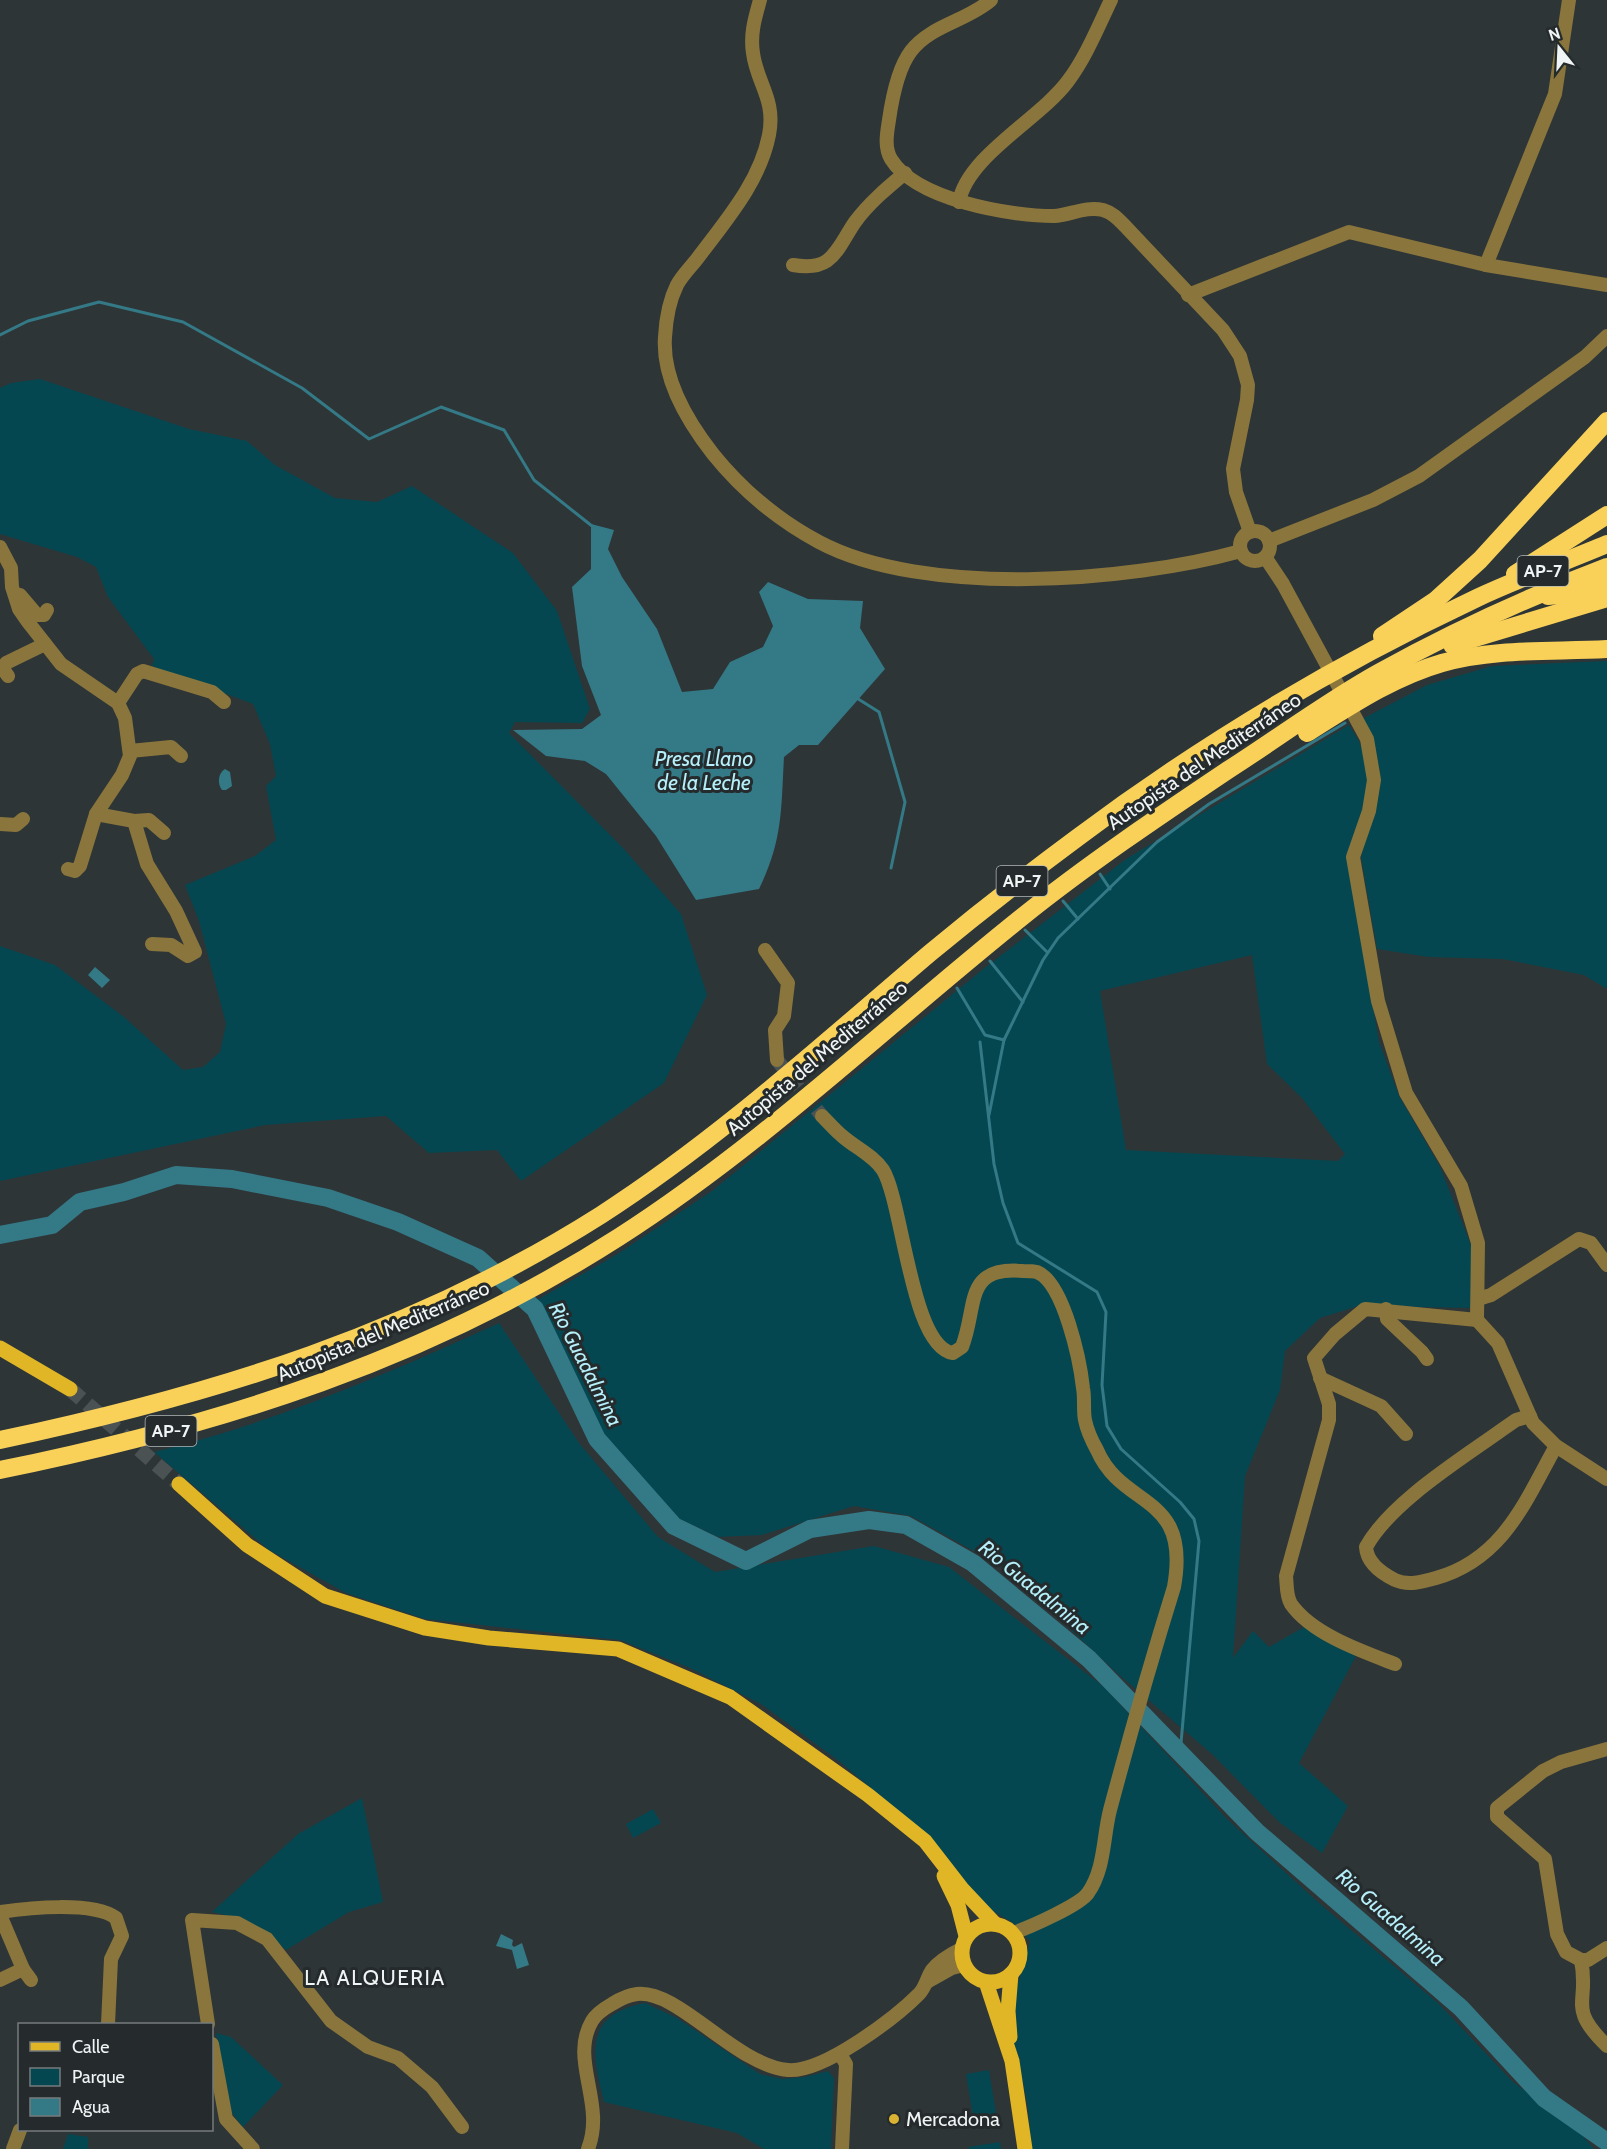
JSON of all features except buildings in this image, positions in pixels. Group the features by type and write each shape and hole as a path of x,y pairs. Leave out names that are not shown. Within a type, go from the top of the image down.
{"highway":[{"path":"1308,685 1436,600 1480,560 1607,421"},
{"path":"1478,598 1601,519"},
{"name":"Autopista del Mediterráneo","path":"0,1440 192,1395 328,1351 444,1300 600,1216 695,1149 934,950 1077,838 1158,780 1308,685 1478,598 1607,544"},
{"name":"Autopista del Mediterráneo","path":"0,1470 174,1430 271,1402 339,1378 493,1309 623,1235 727,1162 1023,915 1154,820 1374,675 1523,599 1607,567"},
{"path":"1523,599 1578,593 1607,585"},
{"path":"1508,626 1578,593"},
{"path":"1316,713 1355,696 1441,650 1508,626 1607,598"},
{"path":"1154,820 1237,778 1362,699 1410,674 1443,663 1477,656 1607,649"}],"main road":[{"path":"0,1348 69,1389"},
{"path":"179,1484 247,1545 325,1596 425,1628 489,1638 618,1649 730,1697 868,1795 902,1822 924,1841 963,1890 994,1923 1013,1933 1020,1950 1017,1967 1011,1974 995,1982 986,1982 969,1973 964,1965 964,1942 958,1905 945,1876 902,1822"},
{"path":"964,1942 978,1926 994,1923"},
{"path":"1011,1974 1008,2011 1012,2061 1025,2149"},
{"path":"986,1982 1012,2061"}],"street":[{"path":"760,0 752,27 753,54 771,104 766,145 760,166 735,208 678,284 669,309 665,340 671,382 698,435 736,482 775,514 821,543 896,568 960,577 1047,580 1178,566 1241,551"},
{"path":"991,0 926,36 910,52 891,104 886,143 890,159 923,185 959,202 989,210 1055,216 1090,209 1113,214 1234,344 1245,373 1247,400 1233,469 1236,492 1250,532"},
{"path":"959,202 961,189 979,167 1051,102 1069,81 1111,0"},
{"path":"1486,265 1555,94 1569,0"},
{"path":"793,265 816,266 833,256 855,223 878,196 905,173"},
{"path":"1188,295 1349,232 1486,265 1607,285"},
{"path":"1269,542 1373,500 1419,476 1576,364 1607,336"},
{"path":"1250,532 1262,533 1269,542 1269,553 1260,560 1249,560 1241,551 1242,540 1250,532"},
{"path":"0,547 4,550 8,579 19,609 61,664 85,674 118,703 125,718 130,751 122,775 96,814 80,866 75,871 68,870"},
{"path":"1265,557 1283,584 1363,732 1374,780 1369,810 1353,857 1378,1001 1406,1094 1461,1186 1478,1243 1477,1320"},
{"path":"8,579 37,615 44,615 47,610"},
{"path":"8,676 3,671 3,667 10,658 45,644"},
{"path":"118,703 137,674 144,671 212,692 224,702"},
{"path":"130,751 171,747 180,756"},
{"path":"96,814 134,821 149,820 164,833"},
{"path":"0,825 16,825 23,819"},
{"path":"134,821 147,864 176,911 195,952 188,956 171,945 152,944"},
{"path":"765,950 786,976 788,983 784,1016 775,1030 777,1060"},
{"path":"822,1116 842,1136 862,1149 883,1170 893,1198 907,1264 923,1316 933,1340 946,1352 953,1353 962,1347 971,1305 980,1281 990,1273 1003,1269 1037,1272 1064,1306 1083,1388 1085,1420 1098,1453 1119,1479 1148,1500 1165,1517 1175,1539 1178,1563 1174,1587 1109,1813 1097,1876 1087,1894 1072,1907 1013,1933"},
{"path":"1478,1299 1491,1295 1579,1239 1591,1243 1607,1265"},
{"path":"1395,1664 1348,1645 1311,1624 1291,1604 1288,1595 1286,1576 1329,1420 1329,1404 1314,1358 1335,1334 1365,1309 1386,1309 1477,1320 1498,1343 1530,1416 1556,1446 1607,1479"},
{"path":"1386,1309 1387,1319 1427,1359"},
{"path":"1320,1378 1381,1406 1406,1434"},
{"path":"1530,1416 1516,1420 1503,1429 1394,1511 1376,1529 1366,1547 1370,1561 1397,1581 1409,1584 1464,1568 1493,1547 1510,1529 1556,1446"},
{"path":"1607,1749 1561,1762 1543,1771 1497,1808 1496,1812 1497,1817 1545,1859 1557,1934 1566,1952 1581,1960 1588,1960 1607,1948"},
{"path":"0,1980 27,1974 0,1914 43,1906 105,1912 116,1918 122,1936 111,1959 108,2023"},
{"path":"208,2023 192,1920 237,1923 267,1939 331,2021 368,2047 398,2058 432,2087 462,2127"},
{"path":"588,2149 595,2118 585,2061 584,2038 593,2019 623,1997 638,1994 663,1998 734,2048 761,2064 792,2070 817,2065 840,2054 915,1997 937,1965 964,1942"},
{"path":"1581,1960 1583,1971 1580,2006 1583,2015 1607,2046"},
{"path":"927,1982 952,1968 964,1965"},
{"path":"213,2049 226,2119 253,2149"},
{"path":"840,2054 846,2064 842,2149"},
{"path":"13,2149 20,2131"}],"green space":[{"path":"40,379 189,429 247,441 275,465 335,498 377,502 412,486 513,553 557,611 590,709 582,723 515,722 509,733 623,848 681,914 707,995 664,1083 521,1181 497,1150 429,1153 386,1116 265,1125 0,1181 0,946 55,965 124,1017 183,1070 203,1067 220,1052 226,1024 199,921 185,885 255,856 276,840 266,786 276,776 270,744 253,704 152,666 154,659 108,597 96,567 77,557 0,534 0,388 11,383"},
{"path":"1607,661 1607,989 1584,975 1503,959 1429,957 1377,949 1361,857 1380,771 1364,718 1427,685 1492,666"},
{"path":"1349,725 1360,743 1369,774 1363,810 1351,842 1368,978 1379,1042 1399,1096 1440,1167 1472,1248 1474,1308 1358,1306 1320,1318 1285,1351 1280,1390 1245,1476 1233,1658 1253,1631 1269,1647 1304,1627 1357,1654 1299,1763 1348,1806 1322,1853 1279,1822 1213,1755 1118,1674 1006,1569 911,1516 854,1506 762,1535 718,1537 673,1516 605,1438 537,1300 616,1255 712,1191 982,970 1126,859","holes":["1252,955 1267,1064 1302,1098 1345,1154 1338,1161 1126,1150 1100,991"]},
{"path":"499,1323 579,1443 658,1537 715,1572 874,1546 949,1567 1104,1687 1227,1819 1319,1903 1438,2003 1513,2082 1576,2128 1594,2149 1032,2149 1027,2102 1013,2037 1013,2000 1030,1941 1012,1922 982,1905 917,1827 839,1761 761,1704 690,1668 620,1640 425,1619 346,1593 269,1550 154,1452 243,1427 330,1396"},
{"path":"362,1798 383,1902 349,1912 286,1950 269,1935 252,1925 212,1912 298,1834"},
{"path":"653,1809 661,1823 633,1838 626,1824"},
{"path":"645,2003 677,2018 760,2074 782,2079 805,2077 828,2071 834,2078 831,2149 764,2149 737,2133 604,2102 595,2052 597,2039 602,2027 611,2017 625,2009"},
{"path":"216,2033 231,2037 283,2085 243,2127 231,2112"},
{"path":"989,2070 996,2113 973,2117 966,2074"},
{"path":"68,2134 88,2137 88,2149 63,2149"},
{"path":"1000,2142 1001,2149 969,2149 968,2147"}],"water":[{"name":"Presa Llano de la Leche","path":"591,524 614,530 608,549 622,577 657,629 682,692 713,689 730,662 763,647 773,626 759,592 768,582 808,599 863,601 860,628 885,669 818,745 799,745 784,757 777,840 759,889 696,900 656,836 606,774 585,761 546,756 513,730 582,729 601,715 582,666 572,587 591,569"},
{"path":"225,769 230,772 232,786 222,790 219,779"},
{"path":"95,967 110,980 102,988 88,975"},
{"path":"501,1934 513,1940 514,1947 522,1943 529,1965 517,1969 512,1950 496,1946"}],"waterway":[{"path":"0,335 28,321 99,302 183,322 302,388 369,439 441,407 504,430 534,480 592,526"},
{"path":"855,697 879,712 905,802 891,868"},
{"path":"989,1115 1004,1040 1043,960 1058,938 1157,842 1209,804 1345,723"},
{"path":"1100,874 1110,889"},
{"path":"1063,901 1078,919"},
{"path":"1025,930 1047,952"},
{"path":"990,961 1023,1002"},
{"path":"957,988 985,1035 1004,1040"},
{"path":"980,1042 994,1164 1003,1203 1018,1243 1097,1292 1106,1312 1102,1385 1107,1426 1121,1449 1180,1502 1194,1519 1199,1541 1180,1754"},
{"name":"Rio Guadalmina","path":"0,1235 52,1225 80,1202 124,1192 176,1175 232,1179 328,1198 398,1222 478,1258 535,1309 597,1439 674,1526 746,1561 810,1529 869,1520 906,1525 973,1563 1089,1659 1257,1832 1461,2008 1544,2098 1607,2142"}],"tunnel":[{"path":"777,1060 822,1116"},
{"path":"70,1389 179,1484"}],"place":[{"name":"Mercadona","path":"894,2119"}],"district":[{"name":"LA ALQUERIA","path":"375,1977"}]}
